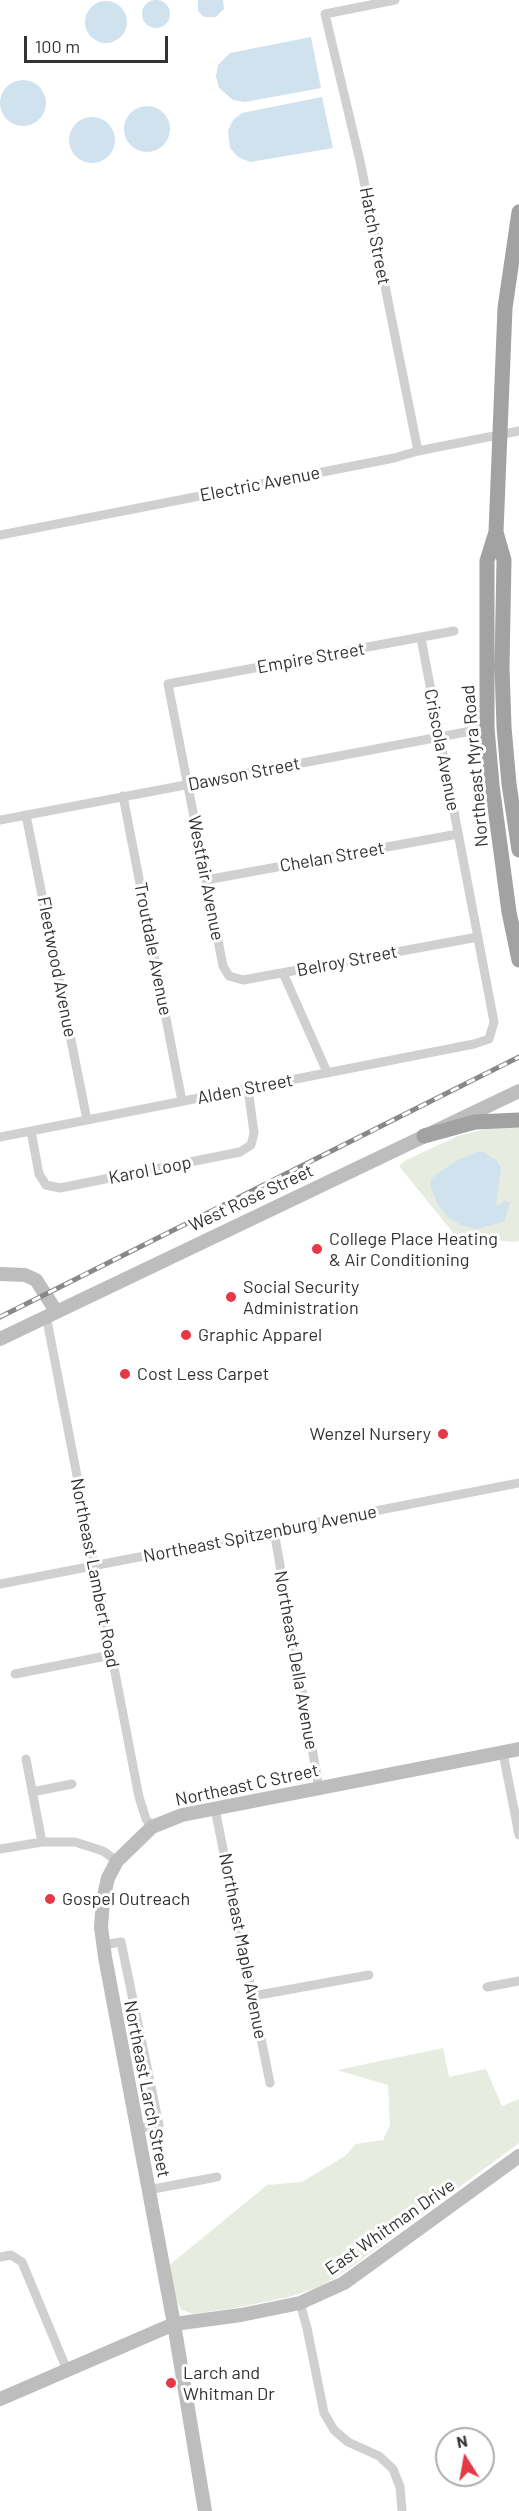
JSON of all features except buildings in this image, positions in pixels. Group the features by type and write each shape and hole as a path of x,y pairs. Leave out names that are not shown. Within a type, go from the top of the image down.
{"highway":[{"name":"Northeast Myra Road","path":"519,212 505,309 496,532 487,561 487,728 502,857 519,960"},
{"name":"Northeast Myra Road","path":"496,532 504,560 502,667 508,784 519,850"},
{"path":"424,1136 475,1122 519,1120"}],"main road":[{"name":"West Rose Street","path":"0,1339 519,1091"},
{"path":"0,1274 25,1275 36,1281 51,1313"},
{"name":"Northeast C Street","path":"117,1861 152,1827 182,1815 519,1749"},
{"name":"Northeast Larch Street","path":"117,1861 108,1878 103,1900 101,1927 103,1945 174,2324 205,2511"},
{"name":"East Whitman Drive","path":"0,2399 174,2324 241,2315 300,2303 344,2283 519,2156"}],"street":[{"name":"Hatch Street","path":"395,0 327,18 360,161 418,451"},
{"name":"Electric Avenue","path":"0,535 394,458 519,431"},
{"name":"Empire Street","path":"168,684 454,631"},
{"name":"Criscola Avenue","path":"421,638 495,1022 489,1039"},
{"name":"Westfair Avenue","path":"168,684 223,966"},
{"name":"Dawson Street","path":"0,820 487,728"},
{"name":"Troutdale Avenue","path":"123,796 182,1101"},
{"name":"Fleetwood Avenue","path":"27,815 87,1120"},
{"name":"Chelan Street","path":"206,880 458,834"},
{"name":"Belroy Street","path":"223,966 229,976 243,981 478,937"},
{"path":"284,973 327,1072"},
{"name":"Alden Street","path":"0,1137 474,1044 489,1039"},
{"name":"Karol Loop","path":"32,1131 39,1174 46,1185 60,1188 240,1152 250,1145 254,1133 248,1088"},
{"name":"Northeast Lambert Road","path":"51,1313 93,1567 139,1797 146,1819 152,1827"},
{"name":"Northeast Spitzenburg Avenue","path":"0,1584 519,1483"},
{"name":"Northeast Della Avenue","path":"274,1531 319,1788"},
{"path":"15,1674 111,1655"},
{"path":"503,1753 519,1835"},
{"path":"26,1759 42,1842"},
{"path":"32,1792 72,1784"},
{"name":"Northeast Maple Avenue","path":"215,1809 270,2082"},
{"path":"0,1849 42,1842 75,1842 103,1851 117,1861"},
{"path":"103,1945 121,1942 159,2125 136,2129"},
{"path":"253,1996 369,1975"},
{"path":"488,1987 519,1981"},
{"path":"148,2190 217,2177"},
{"path":"0,2257 10,2255 22,2262 67,2370"},
{"path":"300,2303 324,2413 334,2430 348,2442 380,2456 393,2469 400,2487 402,2511"}],"shaded area":[{"path":"493,1127 519,1127 519,1241 516,1242 464,1238 455,1235 399,1166 406,1160 458,1136"},
{"path":"443,2048 449,2077 486,2069 502,2106 519,2099 519,2143 354,2265 322,2286 289,2297 235,2308 193,2314 182,2310 175,2299 170,2265 172,2263 267,2185 302,2182 345,2156 356,2144 383,2140 390,2125 388,2085 337,2070"}],"water":[{"path":"156,0 166,4 170,14 166,24 156,28 146,24 142,14 146,4"},
{"path":"198,0 223,0 224,9 216,17 204,17 198,11"},
{"path":"106,1 121,7 127,22 121,37 106,43 91,37 85,22 91,7"},
{"path":"311,37 321,88 245,102 233,100 219,88 216,76 218,65 230,53"},
{"path":"23,80 39,87 46,103 39,119 23,126 7,119 0,103 7,87"},
{"path":"322,97 333,148 250,162 238,157 230,148 228,131 233,120 242,113"},
{"path":"147,106 163,113 170,129 163,145 147,152 131,145 124,129 131,113"},
{"path":"92,117 108,124 115,140 108,156 92,163 76,156 69,140 76,124"},
{"path":"476,1152 484,1152 497,1161 501,1168 496,1206 505,1201 510,1203 504,1222 475,1229 461,1225 448,1217 438,1205 430,1184 432,1178 440,1172 456,1161"}],"railway":[{"path":"0,1317 519,1057"}],"place":[{"name":"College Place Heating & Air Conditioning","path":"317,1249"},
{"name":"Social Security Administration","path":"231,1297"},
{"name":"Graphic Apparel","path":"186,1335"},
{"name":"Cost Less Carpet","path":"125,1374"},
{"name":"Wenzel Nursery","path":"443,1434"},
{"name":"Gospel Outreach","path":"50,1899"},
{"name":"Larch and Whitman Dr","path":"171,2383"}]}
